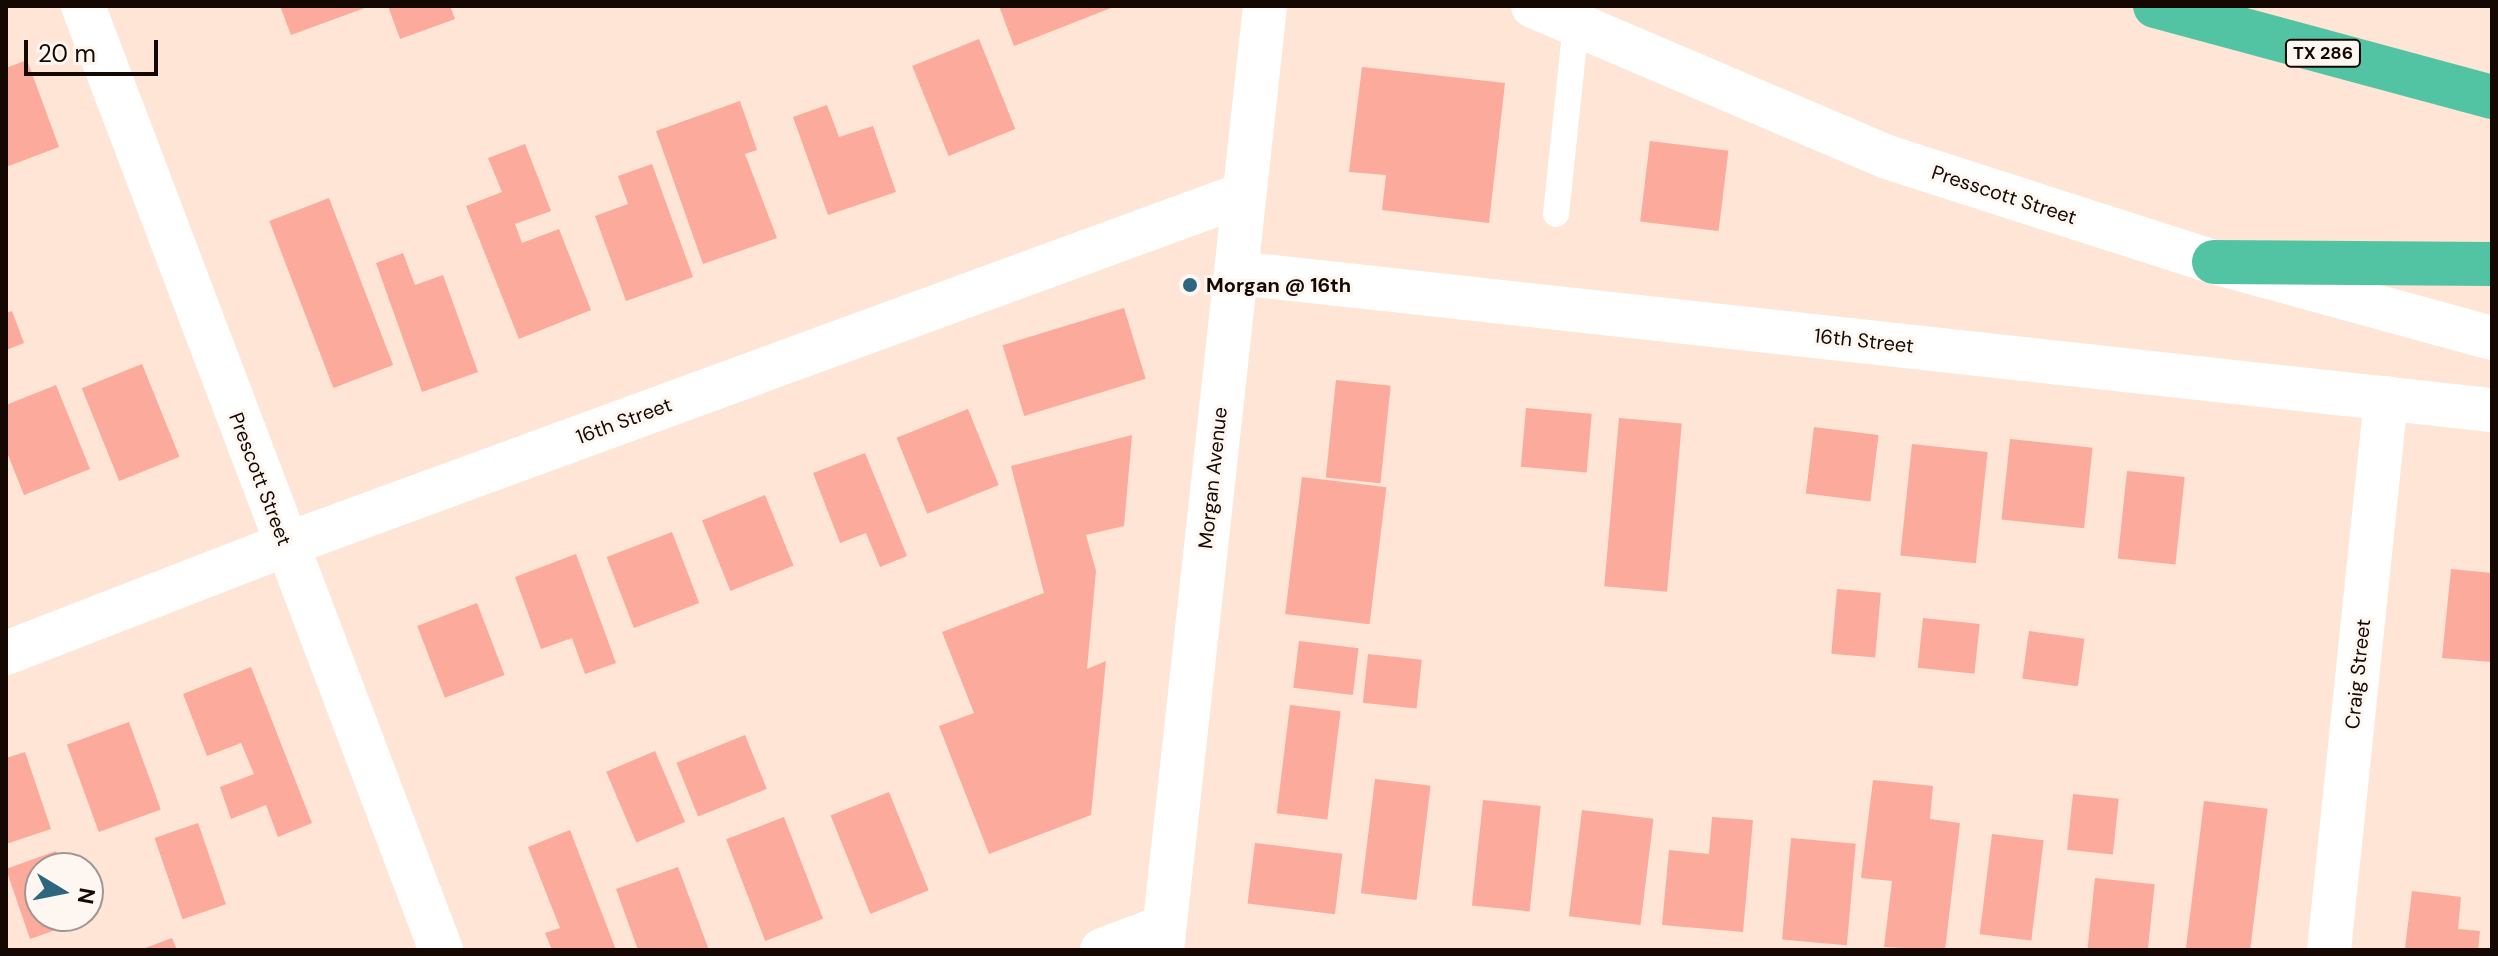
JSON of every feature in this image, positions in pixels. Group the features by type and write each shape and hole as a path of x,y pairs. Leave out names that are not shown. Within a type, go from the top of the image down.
{"highway":[{"name":"TX 286","path":"2155,6 2492,97"},
{"path":"2214,262 2492,264"}],"street":[{"name":"Prescott Street","path":"83,6 441,950"},
{"name":"Morgan Avenue","path":"1163,939 1265,6"},
{"name":"Presscott Street","path":"1533,6 1887,157 2214,262 2492,338"},
{"name":"16th Street","path":"6,653 285,545 1244,194"},
{"name":"16th Street","path":"1236,273 2492,410"},
{"name":"Craig Street","path":"2329,950 2386,398"},
{"path":"1102,950 1163,939"}],"lane":[{"path":"1556,214 1576,25"}],"building":[{"path":"280,6 370,6 291,35"},
{"path":"388,6 450,6 455,19 400,39"},
{"path":"999,6 1116,6 1014,46"},
{"path":"979,39 1015,129 949,156 912,66"},
{"path":"27,60 59,147 6,167 6,68"},
{"path":"1362,67 1505,83 1489,223 1382,210 1386,175 1349,172"},
{"path":"740,101 757,150 745,154 777,238 703,264 656,131"},
{"path":"827,105 839,137 873,126 896,192 828,215 793,117"},
{"path":"1650,141 1728,151 1719,231 1640,221"},
{"path":"525,144 551,211 515,224 522,243 559,229 591,310 519,339 466,206 502,192 488,158"},
{"path":"652,164 693,277 626,301 595,216 628,204 618,176"},
{"path":"329,198 393,365 333,388 269,221"},
{"path":"403,253 415,285 443,275 478,372 422,392 376,263"},
{"path":"1124,308 1146,379 1024,416 1003,345"},
{"path":"12,311 24,343 6,350 6,313"},
{"path":"142,364 179,457 119,481 82,388"},
{"path":"1336,380 1391,386 1380,483 1326,477"},
{"path":"56,385 90,469 24,495 6,450 6,405"},
{"path":"1526,408 1592,414 1587,473 1521,467"},
{"path":"968,409 999,485 927,514 897,438"},
{"path":"1619,418 1682,423 1667,592 1604,586"},
{"path":"1814,427 1879,435 1870,501 1806,494"},
{"path":"1132,435 1124,526 1086,535 1096,571 1087,669 1106,661 1091,815 989,854 939,726 974,713 942,632 1044,593 1011,466"},
{"path":"2010,439 2093,448 2084,528 2002,520"},
{"path":"1912,444 1988,452 1976,563 1900,555"},
{"path":"865,453 907,556 880,567 866,533 840,543 813,473"},
{"path":"2127,471 2185,477 2175,565 2118,559"},
{"path":"1302,477 1386,487 1370,624 1285,614"},
{"path":"765,495 793,565 730,591 702,520"},
{"path":"672,532 699,603 634,628 607,557"},
{"path":"576,554 616,663 585,674 572,638 541,649 515,577"},
{"path":"2451,569 2492,573 2492,662 2442,658"},
{"path":"1837,589 1881,593 1875,658 1831,654"},
{"path":"477,603 505,675 445,698 417,626"},
{"path":"1923,618 1980,624 1974,674 1918,668"},
{"path":"2029,631 2084,639 2078,686 2022,679"},
{"path":"1299,641 1359,648 1353,695 1293,688"},
{"path":"1368,654 1422,660 1417,708 1363,703"},
{"path":"251,667 312,823 278,837 266,805 231,819 220,787 254,774 241,743 207,756 183,694"},
{"path":"1290,705 1341,711 1327,819 1277,813"},
{"path":"129,722 161,809 99,832 67,745"},
{"path":"745,735 767,789 698,816 676,763"},
{"path":"655,751 685,822 636,843 606,772"},
{"path":"25,752 51,829 6,844 6,758"},
{"path":"1375,779 1431,786 1417,900 1361,893"},
{"path":"1873,780 1933,786 1930,819 1960,823 1945,950 1884,947 1892,881 1861,878"},
{"path":"889,792 929,890 870,914 831,816"},
{"path":"2073,794 2119,799 2113,855 2067,850"},
{"path":"1483,800 1541,806 1530,911 1472,905"},
{"path":"2204,801 2268,809 2250,950 2186,950"},
{"path":"1582,810 1653,819 1640,925 1569,916"},
{"path":"784,817 823,919 765,941 726,839"},
{"path":"1712,817 1753,820 1743,932 1662,925 1669,850 1709,854"},
{"path":"198,823 226,904 183,919 155,838"},
{"path":"570,830 616,950 552,950 545,933 560,928 528,847"},
{"path":"1992,834 2044,840 2031,941 1980,934"},
{"path":"1791,838 1856,844 1847,945 1782,940"},
{"path":"1255,843 1342,854 1335,914 1248,904"},
{"path":"24,863 24,922 6,869"},
{"path":"678,867 709,950 638,950 616,889"},
{"path":"2095,878 2155,884 2148,950 2087,950"},
{"path":"2412,891 2461,897 2458,929 2480,931 2478,950 2405,948"},
{"path":"28,932 50,932 30,939"},
{"path":"172,938 177,950 140,950"}],"place":[{"name":"Morgan @ 16th","path":"1190,285"}]}
